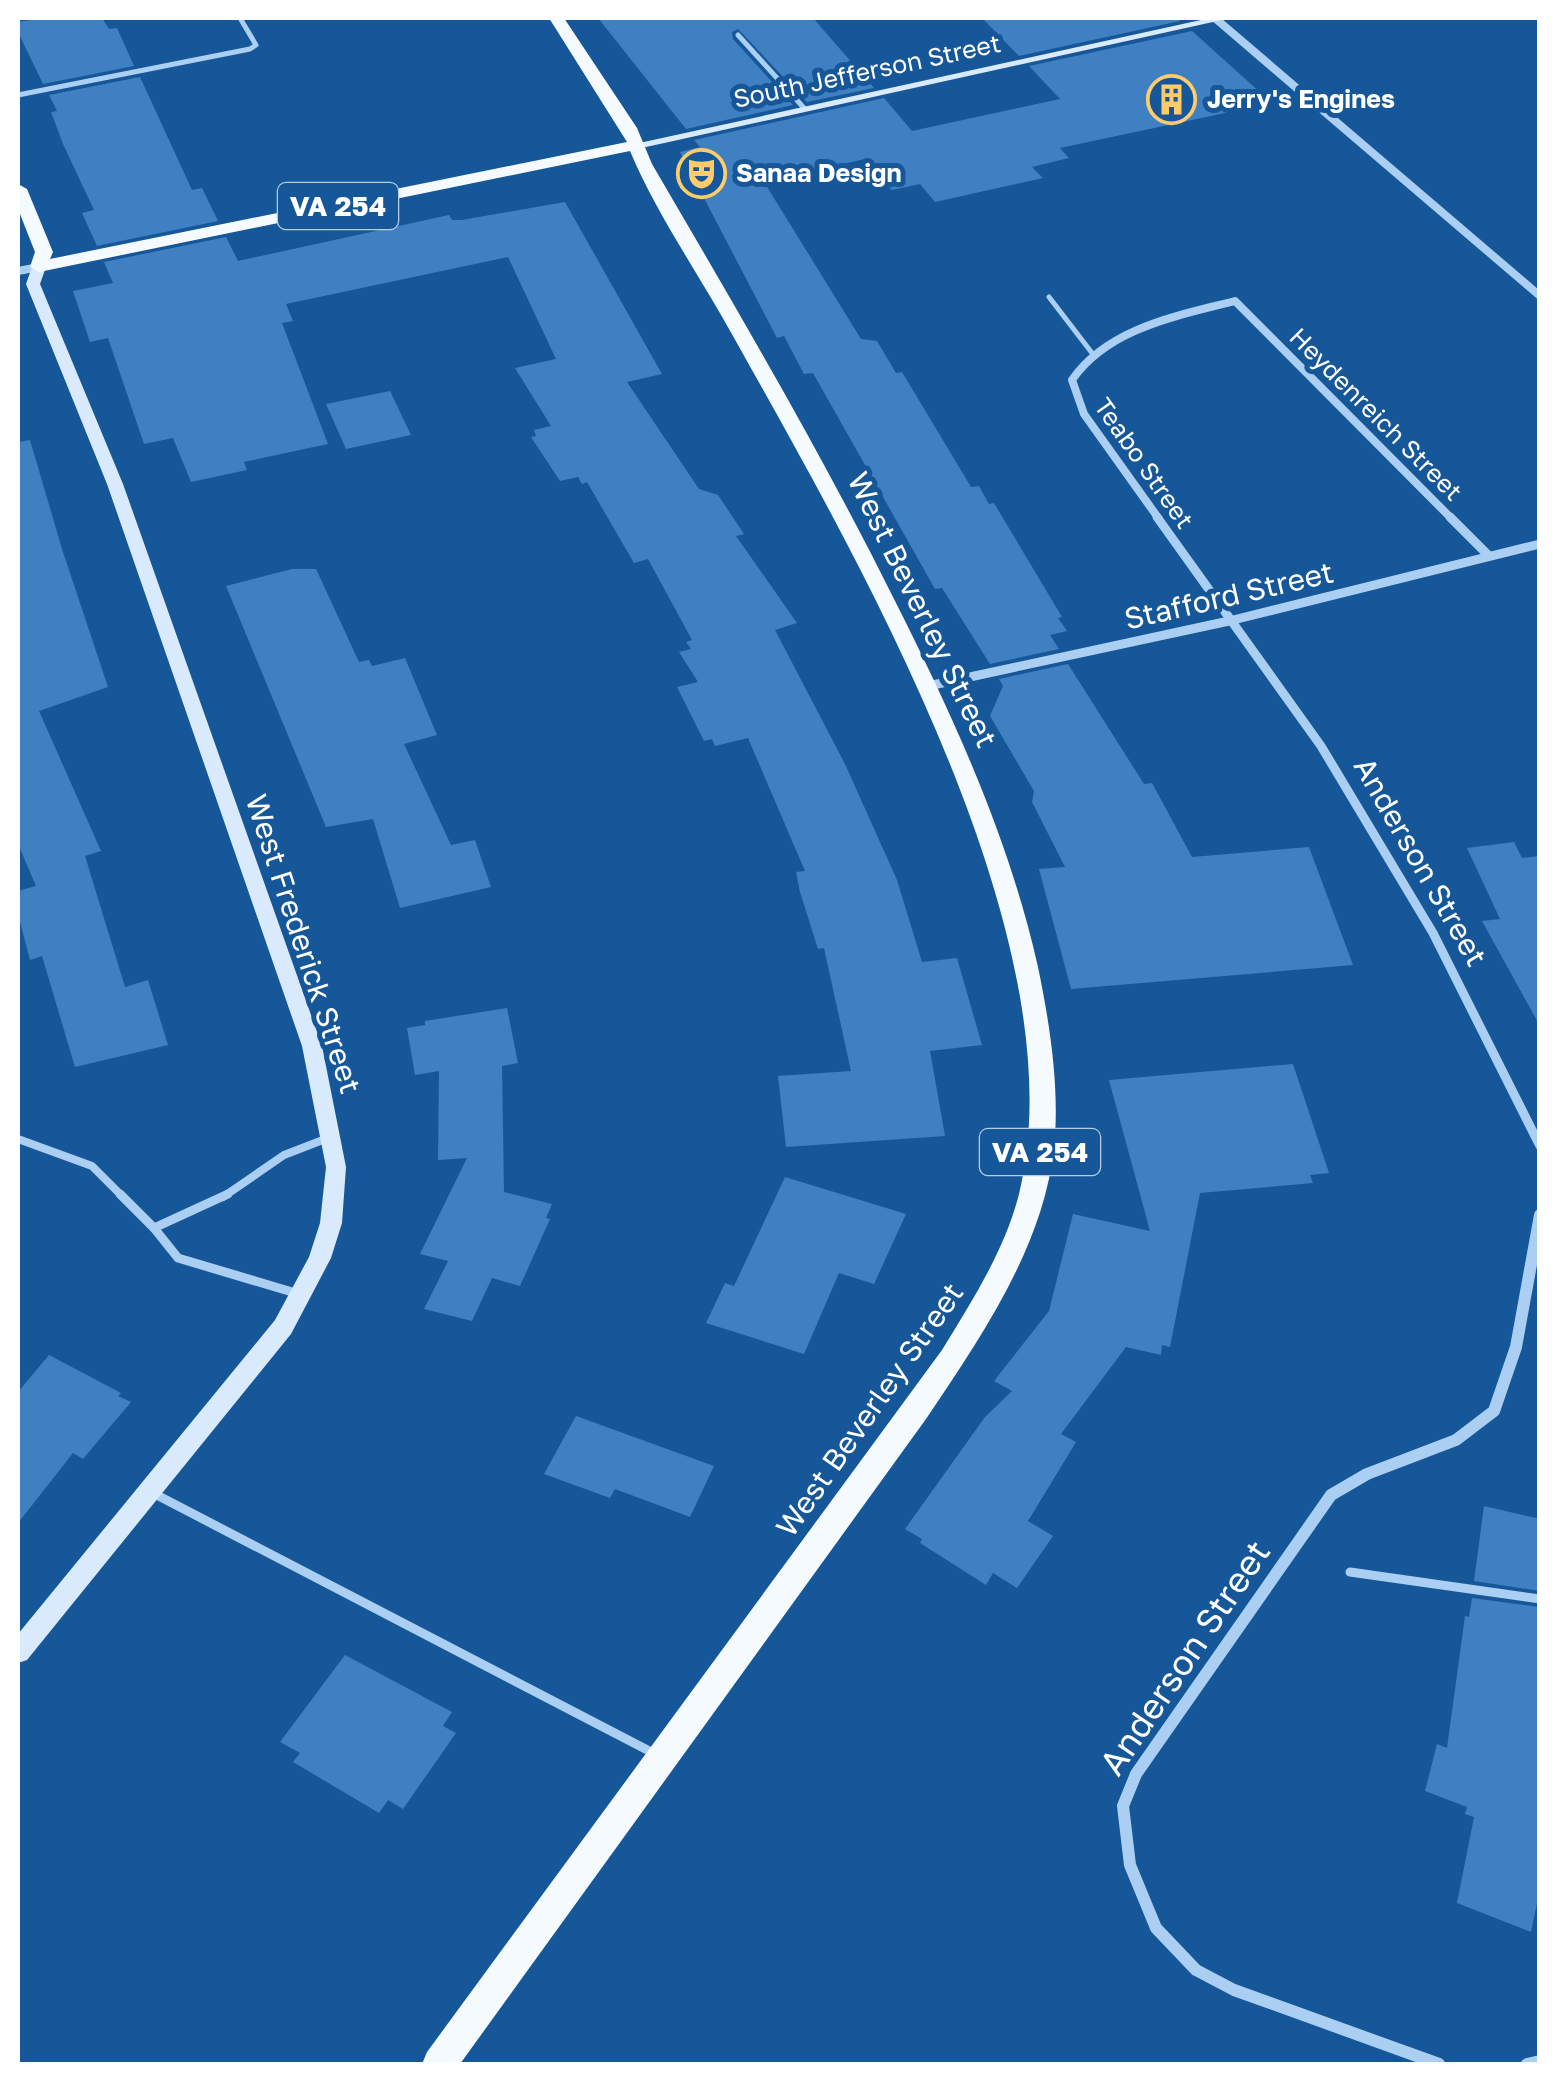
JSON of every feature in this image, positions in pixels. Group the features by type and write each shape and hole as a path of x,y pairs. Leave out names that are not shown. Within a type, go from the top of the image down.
{"main road":[{"name":"West Beverley Street","path":"439,2064 666,1759 980,1315 1027,1214 1041,1148 1040,1065 1015,926 988,828 928,686 848,527 637,145 557,18"},
{"name":"VA 254","path":"39,268 637,145"},
{"name":"West Frederick Street","path":"18,189 44,252 39,268"}],"street":[{"name":"South Jefferson Street","path":"637,145 1218,18"},
{"path":"1218,18 1540,296"},
{"path":"18,272 39,268"},
{"name":"West Frederick Street","path":"18,1652 284,1328 304,1295 331,1223 336,1166 312,1046 115,484 33,284 39,268"},
{"name":"Teabo Street","path":"1229,620 1076,401 1072,380 1092,353 1150,326 1236,301"},
{"name":"Heydenreich Street","path":"1236,301 1489,556"},
{"name":"Stafford Street","path":"928,686 1229,620 1540,544"},
{"name":"Anderson Street","path":"1229,620 1321,746 1378,839 1433,934 1540,1146"},
{"name":"Anderson Street","path":"1439,2064 1234,1990 1196,1970 1156,1928 1130,1865 1122,1806 1136,1774 1331,1495 1362,1475 1428,1454 1469,1434 1496,1410 1521,1325 1540,1215"},
{"path":"1527,2064 1540,2061"}],"lane":[{"path":"18,95 250,49 256,45 240,18"},
{"path":"738,36 804,108"},
{"path":"1048,297 1092,353"},
{"path":"154,1228 227,1194 284,1155 332,1136"},
{"path":"18,1139 92,1166 178,1258 304,1295"},
{"path":"151,1492 666,1759"},
{"path":"1350,1572 1540,1599"}],"building":[{"path":"102,18 109,29 117,28 134,66 43,84 18,32 18,22"},
{"path":"598,18 813,18 874,88 807,102 738,29 732,32 733,39 793,105 686,129"},
{"path":"982,18 1177,18 1180,21 1019,56"},
{"path":"1192,31 1272,103 1060,148 1069,158 1032,167 1043,178 935,202 920,184 892,190 865,159 764,182 861,339 877,341 896,373 902,372 971,487 979,486 989,504 994,503 1062,617 1058,618 1067,631 1050,635 1059,649 990,664 942,588 935,589 813,373 804,374 784,336 777,338 680,152 700,147 694,140 884,98 912,131 1060,99 1029,66"},
{"path":"140,77 192,190 202,188 218,221 97,246 82,213 94,210 63,144 51,112 57,111 49,95"},
{"path":"565,202 662,374 627,382 699,489 718,495 744,534 736,536 797,623 775,630 845,764 897,880 922,962 957,958 982,1045 930,1051 945,1136 786,1147 778,1076 851,1071 824,948 818,949 800,892 796,872 805,871 748,738 715,746 712,739 704,741 677,687 698,682 679,652 691,649 686,642 692,640 648,559 634,563 587,482 582,484 578,477 560,481 531,437 536,436 534,430 551,426 515,368 556,359 508,257 286,304 293,321 282,323 328,444 244,462 247,470 191,482 173,438 144,444 108,338 90,342 73,291 113,283 104,262 226,237 238,261 449,215 452,220 462,220"},
{"path":"390,391 411,435 346,449 326,404"},
{"path":"30,440 108,687 39,711 101,851 85,856 125,987 148,980 168,1045 75,1067 42,956 30,960 18,914 18,891 36,886 18,844 18,442"},
{"path":"292,569 316,569 359,662 369,660 372,666 405,658 437,735 404,744 451,845 475,840 491,887 400,908 373,819 326,827 226,586"},
{"path":"1068,664 1144,784 1152,783 1192,857 1309,847 1353,965 1071,989 1039,869 1065,867 1032,802 1034,791 990,716 1003,686 999,679"},
{"path":"1514,842 1522,858 1540,856 1540,1026 1482,921 1500,919 1467,848"},
{"path":"507,1008 518,1063 502,1066 504,1192 552,1204 546,1218 550,1219 520,1286 492,1278 472,1321 424,1309 448,1261 420,1254 467,1158 438,1160 439,1071 415,1075 407,1028 425,1025 425,1021"},
{"path":"1293,1064 1329,1173 1310,1175 1313,1183 1200,1193 1170,1347 1162,1345 1161,1355 1126,1347 1061,1434 1076,1442 1028,1521 1053,1536 1017,1588 993,1573 986,1585 920,1543 922,1539 905,1529 985,1417 1012,1391 994,1381 1049,1311 1073,1214 1150,1231 1109,1080"},
{"path":"785,1177 906,1214 874,1284 839,1273 804,1354 706,1323 725,1283 734,1286"},
{"path":"49,1355 131,1402 83,1459 73,1453 18,1523 18,1392"},
{"path":"576,1416 714,1466 690,1517 615,1489 610,1498 544,1474"},
{"path":"1484,1506 1540,1519 1540,1591 1474,1581"},
{"path":"1472,1598 1540,1607 1540,1889 1531,1932 1457,1903 1474,1817 1465,1814 1467,1807 1425,1791 1437,1744 1447,1748 1465,1616 1469,1617"},
{"path":"345,1655 452,1712 443,1726 456,1733 403,1809 388,1800 379,1813 293,1762 300,1753 280,1742"}],"place":[{"name":"Jerry's Engines","path":"1172,99"},
{"name":"Sanaa Design","path":"701,173"}]}
